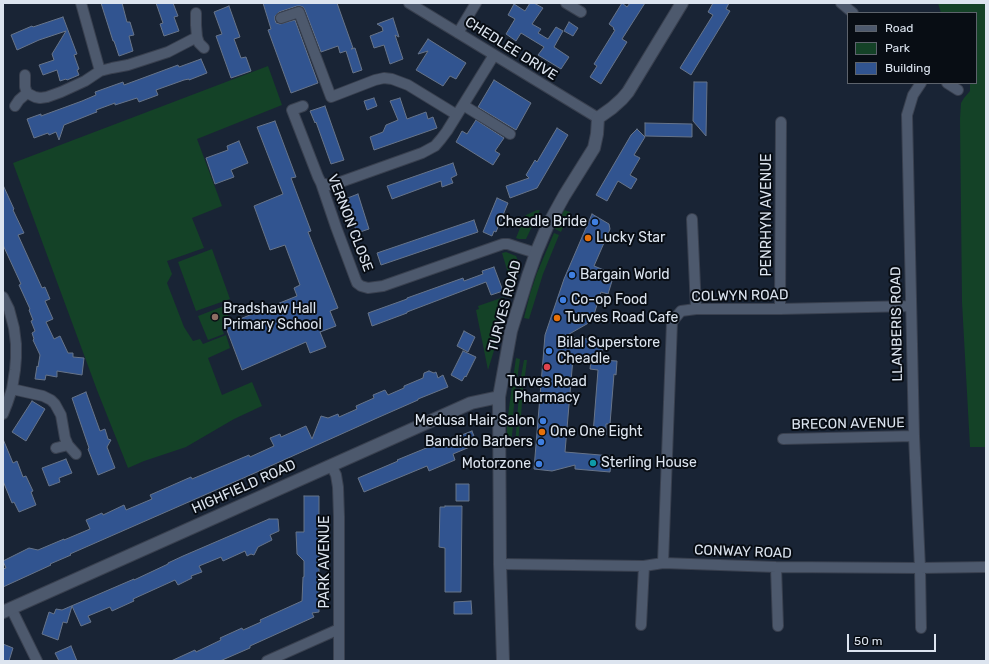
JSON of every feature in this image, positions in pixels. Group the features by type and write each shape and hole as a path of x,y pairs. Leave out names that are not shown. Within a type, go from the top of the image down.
{"street":[{"path":"81,3 100,71"},
{"name":"CHEDLEE DRIVE","path":"409,3 598,118"},
{"path":"458,33 476,3"},
{"path":"566,3 581,12"},
{"path":"598,118 612,108 628,92 682,3"},
{"path":"841,3 852,12"},
{"path":"281,18 299,12 331,97 375,80 384,78 392,79 408,85 457,115"},
{"path":"196,13 199,43 204,48"},
{"path":"27,93 40,98 47,97 72,88 100,71 128,66 154,57 168,52 198,37"},
{"path":"321,183 329,185 335,184 422,153 435,146 457,115 494,55"},
{"path":"25,75 25,87 27,93"},
{"name":"LLANBERIS ROAD","path":"920,84 913,95 907,115 914,436 920,568 920,628"},
{"path":"949,84 958,90"},
{"path":"15,106 27,93"},
{"path":"463,105 510,134"},
{"name":"VERNON CLOSE","path":"303,106 291,107 321,183 355,278 357,283 361,286 368,288 384,286 503,244 512,245 536,253"},
{"name":"TURVES ROAD","path":"503,661 500,564 499,397 511,332 521,296 536,253 557,207 594,148 598,118"},
{"name":"PENRHYN AVENUE","path":"780,309 781,122"},
{"path":"692,219 696,309"},
{"path":"3,297 9,309 16,344 15,370 12,389 3,414"},
{"name":"COLWYN ROAD","path":"663,563 672,322 681,311 696,309 911,306"},
{"path":"12,389 43,396 55,404 61,415 65,438 68,445 76,454"},
{"name":"HIGHFIELD ROAD","path":"7,610 471,403 499,397"},
{"name":"BRECON AVENUE","path":"783,439 914,436"},
{"path":"56,448 68,445"},
{"name":"PARK AVENUE","path":"331,465 336,475 338,487 339,661"},
{"name":"CONWAY ROAD","path":"500,564 644,566 663,563 776,567 986,567"},
{"path":"641,626 644,566"},
{"path":"776,567 778,626"},
{"path":"7,610 36,661"},
{"path":"267,661 339,629"}],"green space":[{"path":"938,3 986,3 986,447 970,447 962,302 960,119 961,103 970,91 970,84 977,84 977,12 941,12"},
{"path":"268,66 282,105 197,139 222,206 192,218 204,248 167,261 172,274 167,283 184,327 193,341 200,339 203,344 226,335 230,348 208,358 222,395 252,382 262,406 234,419 186,447 128,468 97,390 13,163"},
{"path":"540,210 526,239 516,238 526,215"},
{"path":"564,210 570,212 561,232 555,229"},
{"path":"554,233 559,235 543,274 529,319 524,318 537,273"},
{"path":"212,249 230,299 196,311 178,262"},
{"path":"506,252 516,256 519,263 512,286 502,253"},
{"path":"504,297 497,322 496,344 488,370 476,310 479,309 478,306"},
{"path":"224,306 229,317 222,329 224,334 208,340 198,316"},
{"path":"516,358 520,359 517,380 513,379"},
{"path":"524,360 527,360 524,383 520,382"},
{"path":"512,385 516,385 513,416 508,416"},
{"path":"520,385 523,386 521,417 517,417"},
{"path":"517,419 520,419 518,445 515,445"},
{"path":"507,426 513,426 511,445 507,444"}],"building":[{"path":"101,3 122,3 127,22 130,22 134,35 129,36 133,51 119,56"},
{"path":"156,3 173,3 178,16 174,17 179,31 164,36 160,24 163,23"},
{"path":"263,3 337,3 353,48 351,49 355,48 362,70 353,73 346,51 340,53 338,46 321,52 305,10 303,7 297,6 279,12 275,16 275,20 276,23 280,24 295,20 318,83 291,93 268,30 271,29"},
{"path":"530,3 534,3 543,8 532,24 541,29 538,33 548,39 556,27 563,31 554,47 569,57 561,69 538,55 544,47 521,33 516,41 506,34 515,19 508,15 514,4 525,11"},
{"path":"622,3 627,7 630,3 645,3 622,39 627,42 601,84 590,77 597,66 594,64 615,30 609,24"},
{"path":"713,3 729,3 726,9 730,11 691,75 680,68 713,15 708,12"},
{"path":"229,6 240,37 234,39 241,58 246,57 251,71 231,78 216,36 222,34 214,12"},
{"path":"63,17 77,54 74,55 79,69 77,70 79,75 60,81 57,70 43,75 39,65 54,60 52,54 66,31 39,40 17,50 11,35 32,26 33,27"},
{"path":"393,18 399,37 395,35 403,59 390,64 384,45 374,48 370,36 383,31 382,27 377,24"},
{"path":"569,22 578,28 573,36 564,31"},
{"path":"428,39 466,63 456,79 450,76 443,86 416,70 428,51 418,54"},
{"path":"201,59 207,73 156,90 158,95 139,102 137,98 115,105 115,103 96,110 97,112 64,125 59,140 56,132 34,138 27,119 41,114 41,116 82,101 96,95 95,92 123,82 124,85 178,65 179,67"},
{"path":"494,80 531,103 516,130 478,107"},
{"path":"694,82 707,82 706,136 693,121"},
{"path":"374,98 377,106 367,110 364,101"},
{"path":"400,98 407,119 426,112 428,119 433,117 437,128 374,150 370,137 383,132 386,125 398,120 390,101"},
{"path":"325,106 344,160 331,164 316,122 315,123 310,111"},
{"path":"476,120 504,138 495,151 500,154 493,165 456,142 462,131 467,134"},
{"path":"275,121 296,177 291,178 311,231 308,232 338,308 330,311 336,326 320,332 326,347 310,353 306,342 242,370 225,325 297,296 294,288 300,285 285,245 270,250 254,206 283,194 257,127"},
{"path":"645,123 692,124 692,137 645,136"},
{"path":"557,128 568,135 537,188 510,198 506,186 529,178 526,175 535,160 537,162"},
{"path":"637,129 645,137 634,155 640,158 630,175 637,179 631,189 618,181 607,201 596,195 631,135"},
{"path":"239,141 248,163 231,170 234,177 215,184 206,158 228,150 227,146"},
{"path":"453,163 457,175 451,178 453,183 442,187 441,181 392,199 387,186"},
{"path":"3,185 24,233 18,235 42,288 45,287 50,299 45,301 53,319 46,322 54,339 60,336 68,353 73,353 73,357 84,358 82,375 57,371 57,377 46,375 45,380 35,379 40,355 33,340 32,333 35,331 31,321 33,320 29,310 30,309 19,285 21,284 3,245"},
{"path":"358,194 369,229 357,233 345,199"},
{"path":"497,198 508,203 496,232 494,231 492,236 483,232"},
{"path":"592,214 609,224 610,229 594,266 604,270 601,278 612,281 608,294 601,292 592,321 564,337 600,340 600,342 603,342 601,360 617,361 616,375 614,374 610,424 606,424 606,435 593,434 598,370 590,369 591,360 573,358 565,452 612,456 610,472 575,469 575,465 552,471 534,469 545,335 564,279"},
{"path":"474,220 478,232 381,265 377,253"},
{"path":"494,267 503,291 491,295 486,282 372,326 368,313 463,278 464,281 483,274 482,271"},
{"path":"464,331 475,337 468,352 457,346"},
{"path":"463,351 476,357 466,377 465,376 462,381 451,375"},
{"path":"429,371 434,373 436,372 438,378 443,375 448,387 70,554 71,555 50,564 51,565 3,587 3,569 6,568 3,561 29,548 38,550 90,529 86,520 102,513 103,515 124,505 126,510 152,499 150,495 191,477 192,479 249,455 250,457 274,446 270,438 280,434 281,437 306,426 312,439 321,416 328,418 338,414 339,417 357,409 356,406 374,398 373,395 385,390 388,395 423,378 424,373"},
{"path":"86,392 100,431 105,429 108,439 111,440 107,447 115,468 98,475 72,398"},
{"path":"32,401 45,409 26,441 12,432"},
{"path":"472,431 477,444 453,454 455,460 429,471 427,466 364,492 358,478 398,461 397,460"},
{"path":"3,439 13,463 17,461 23,477 26,476 33,491 31,492 36,505 19,512 14,502 12,503 3,481"},
{"path":"66,459 72,473 59,478 60,482 49,486 42,468"},
{"path":"456,484 469,484 469,501 456,501"},
{"path":"304,496 319,496 319,612 312,613 314,617 220,661 171,661 195,650 196,652 221,640 220,638 242,628 243,630 261,622 260,620 302,601 304,561 297,554 296,532 304,532"},
{"path":"462,506 461,592 445,592 445,548 439,547 440,507"},
{"path":"269,519 278,519 279,531 270,535 272,540 258,547 254,555 251,554 247,556 245,551 223,561 221,557 199,566 202,572 191,576 192,578 178,585 175,580 133,599 134,601 112,611 110,607 88,616 91,622 81,626 72,606 67,623 63,622 58,640 42,634 49,612 54,614 56,609 62,610 134,580 183,556"},
{"path":"471,601 472,614 454,614 454,602"},
{"path":"3,644 13,648 9,661 3,661"},
{"path":"71,646 77,661 59,661 55,653"}],"place":[{"name":"Cheadle Bride","path":"595,222"},
{"name":"Lucky Star","path":"588,238"},
{"name":"Bargain World","path":"572,275"},
{"name":"Co-op Food","path":"563,300"},
{"name":"Bradshaw Hall Primary School","path":"215,317"},
{"name":"Turves Road Cafe","path":"557,318"},
{"name":"Bilal Superstore Cheadle","path":"549,351"},
{"name":"Turves Road Pharmacy","path":"547,367"},
{"name":"Medusa Hair Salon","path":"543,421"},
{"name":"One One Eight","path":"542,432"},
{"name":"Bandido Barbers","path":"541,442"},
{"name":"Sterling House","path":"593,463"},
{"name":"Motorzone","path":"539,464"}]}
